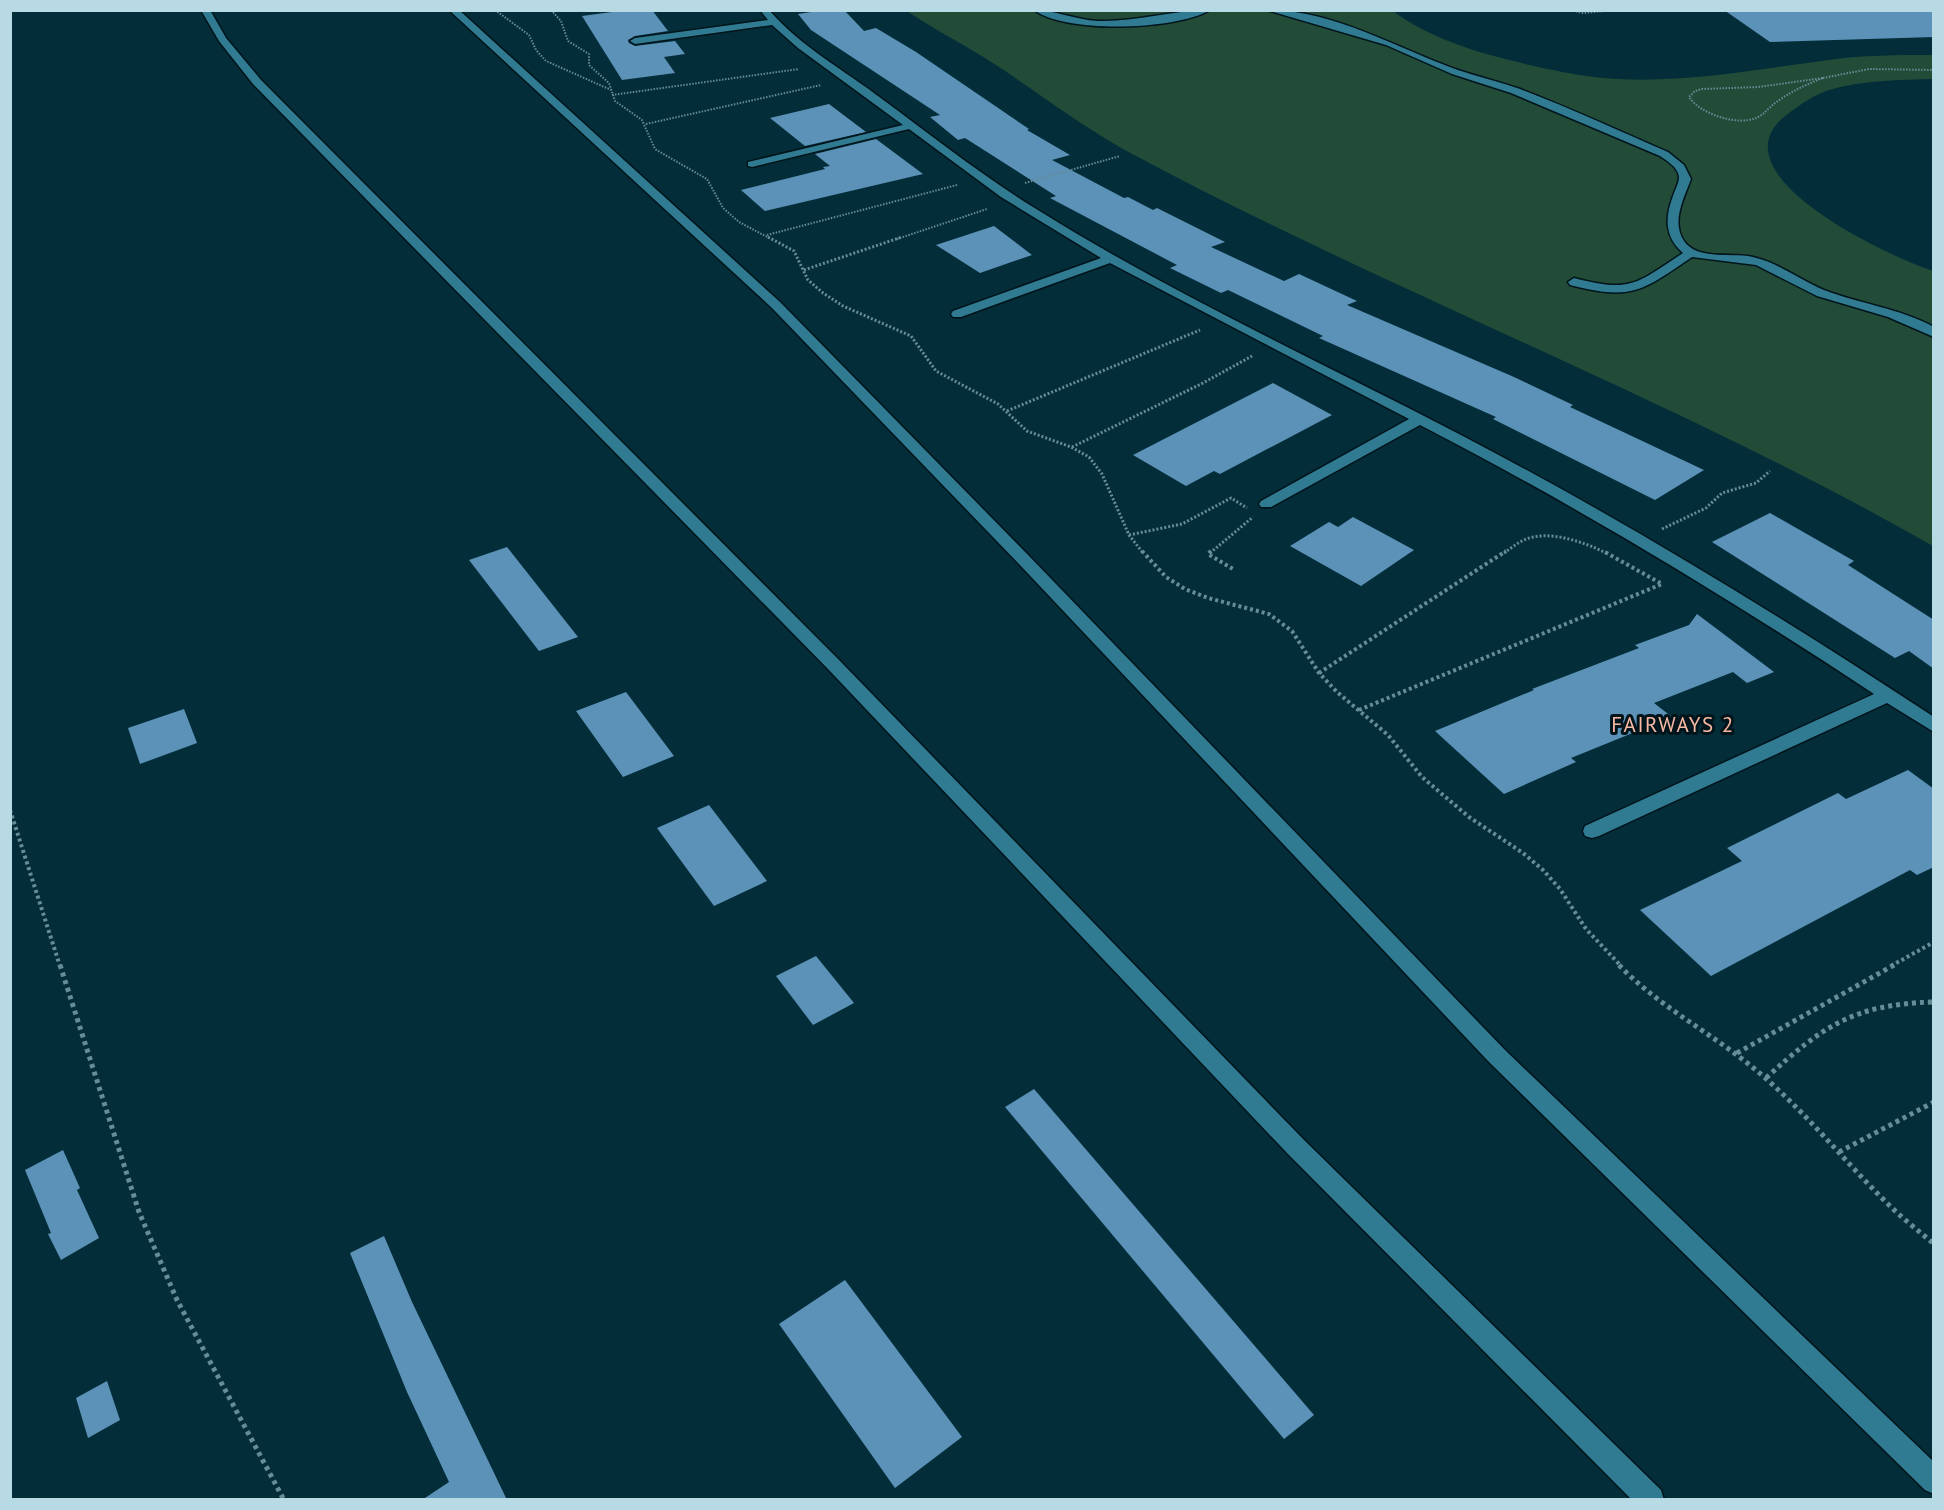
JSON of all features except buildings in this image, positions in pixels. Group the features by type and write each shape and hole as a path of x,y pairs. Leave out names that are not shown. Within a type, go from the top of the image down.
{"street":[{"path":"205,10 222,39 257,82 834,664 1295,1146 1651,1500"},
{"path":"453,10 526,79 686,220 776,305 1025,561 1497,1056 1934,1481"},
{"path":"764,10 792,40 852,80 950,157 1051,223 1304,361 1564,494 1794,632 1934,726"},
{"path":"1038,10 1050,16 1070,20 1129,23 1179,18 1206,10"},
{"path":"1271,10 1311,19 1389,43 1446,68 1515,91 1664,154 1680,166 1684,173 1672,213 1672,225 1681,245 1692,252 1760,262 1823,294 1895,313 1934,333"},
{"path":"635,41 774,22"},
{"path":"752,164 910,126"},
{"path":"1574,282 1606,288 1639,287 1692,252"},
{"path":"957,314 1112,258"},
{"path":"1266,504 1420,419"},
{"path":"1592,831 1888,695"}],"path":[{"path":"495,10 529,35 536,50 546,61 611,90"},
{"path":"550,10 561,21 568,40 586,51 591,68 607,80 615,101 638,114 645,124 648,142 655,149 707,179 723,208 740,222 794,251 808,280 823,293 843,306 911,336 918,343 928,363 936,371 986,396 1007,411 1016,423 1027,431 1071,447 1089,457 1097,465 1129,535 1152,564 1166,577 1185,589 1269,615 1292,631 1319,673 1388,735 1422,777 1442,795 1543,870 1560,889 1587,928 1626,972 1651,994 1737,1053 1766,1078 1807,1116 1889,1205 1934,1244"},
{"path":"1570,10 1602,13 1616,10"},
{"path":"612,95 809,67"},
{"path":"1824,78 1792,92 1753,119 1735,120 1716,115 1693,104 1689,97 1695,91 1702,89 1758,87 1824,78 1861,69 1934,70"},
{"path":"645,124 820,85"},
{"path":"804,270 993,207 978,196 1120,156"},
{"path":"766,236 960,184"},
{"path":"1007,411 1205,328"},
{"path":"1071,447 1203,383 1256,353 1246,348"},
{"path":"1642,539 1706,508 1722,493 1756,483 1770,471"},
{"path":"1129,535 1182,524 1231,498 1257,514 1208,554 1233,569"},
{"path":"1319,673 1525,538 1557,536 1575,539 1592,545 1662,584 1359,710"},
{"path":"10,810 140,1212 177,1300 284,1500"},
{"path":"1737,1053 1934,942"},
{"path":"1766,1078 1823,1029 1851,1016 1879,1007 1911,1002 1934,1002"},
{"path":"1839,1152 1934,1102"}],"green space":[{"path":"907,11 1393,11 1432,34 1476,51 1561,72 1617,79 1697,77 1855,57 1933,55 1933,79 1867,82 1829,90 1808,100 1789,113 1770,136 1770,161 1787,185 1814,209 1881,249 1933,271 1933,546 1737,443 1336,256 1138,157 1083,125 985,58"}],"district":[{"name":"FAIRWAYS 2","path":"1673,724"}]}
